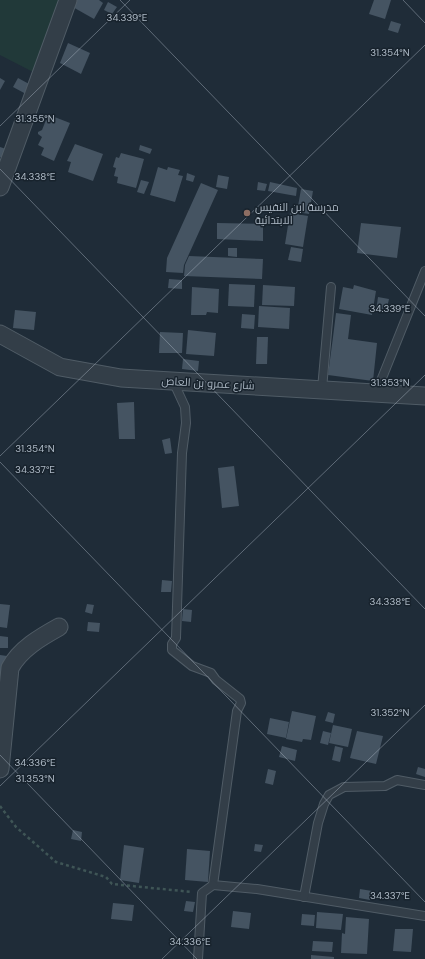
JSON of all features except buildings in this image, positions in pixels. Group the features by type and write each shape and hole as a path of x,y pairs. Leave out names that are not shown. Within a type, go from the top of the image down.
{"street":[{"path":"0,187 68,0"},
{"name":"شارع عمرو بن العاص","path":"0,334 60,367 121,378 425,396"},
{"path":"0,769 10,668 16,658 44,636 59,627"}],"lane":[{"path":"376,394 425,271"},
{"path":"322,389 331,287"},
{"path":"173,381 185,407 186,423 182,453 176,638 172,644 172,650 192,666 211,673 216,680 240,699 241,703 238,711 213,885"},
{"path":"304,897 318,823 324,804 330,795 344,787 385,786 397,780 425,785"},
{"path":"198,959 202,893 213,885 257,889 425,916"}],"path":[{"path":"0,806 16,827 56,862 106,877 112,884 202,893"}],"green space":[{"path":"0,0 61,0 33,72 0,55"}],"place":[{"name":"مدرسة ابن النفيس الابتدائية","path":"247,213"}]}
